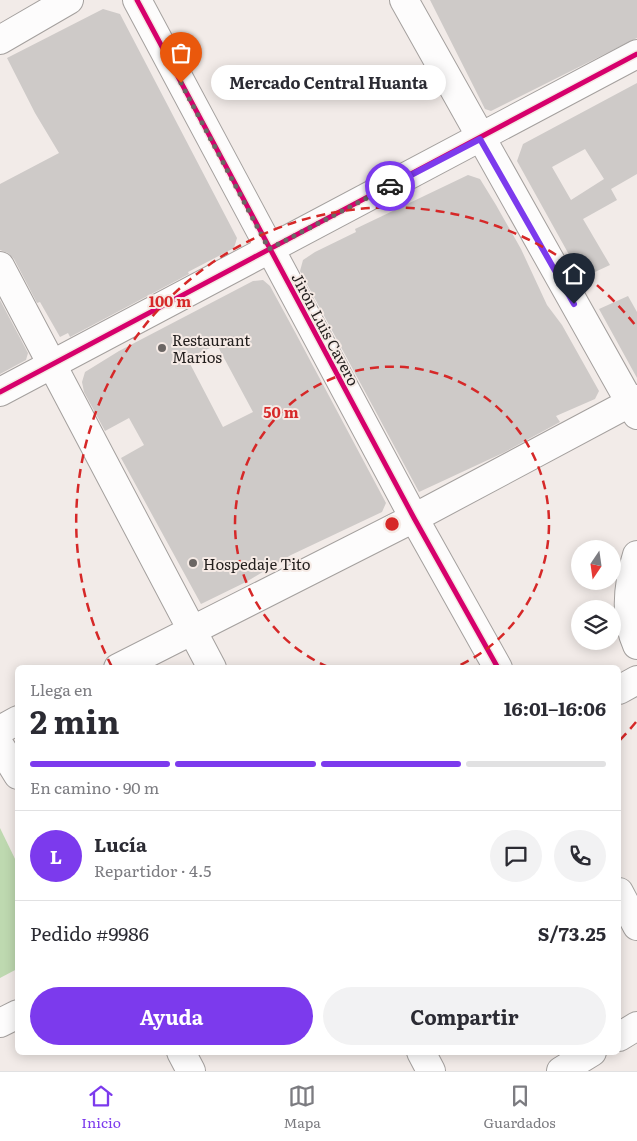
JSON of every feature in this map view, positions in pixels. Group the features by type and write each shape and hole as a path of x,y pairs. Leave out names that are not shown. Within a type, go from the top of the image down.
{"main road":[{"path":"0,40 69,0"},
{"name":"Jirón Luis Cavero","path":"137,0 414,518 496,665"},
{"path":"124,665 191,629 635,405 480,139 404,0"},
{"path":"0,392 637,54"},
{"path":"0,266 210,665"},
{"path":"637,556 630,578 629,610 637,645"},
{"path":"621,689 637,680"},
{"path":"0,730 15,722"},
{"path":"0,746 15,770"},
{"path":"621,896 637,926"},
{"path":"0,1023 15,1016"},
{"path":"621,1036 637,1026"},
{"path":"183,1055 191,1071"},
{"path":"423,1055 431,1071"},
{"path":"561,1071 587,1055"}],"green space":[{"path":"0,828 15,859 15,970 0,978"}],"building":[{"path":"430,0 637,0 637,38 491,111 485,109"},
{"path":"103,9 120,14 237,238 234,248 188,272 189,274 70,337 68,333 60,337 40,302 37,303 14,259 8,253 0,250 0,184 59,153 35,113 7,58"},
{"path":"637,83 637,174 611,189 617,200 583,219 610,265 582,278 517,161 523,144","holes":["585,149 604,179 571,200 552,167"]},
{"path":"468,175 480,179 496,205 521,249 547,305 562,325 599,391 595,399 556,416 560,422 503,453 419,492 300,271 303,260 356,232 355,229"},
{"path":"263,280 270,286 386,503 382,512 291,555 246,582 201,604 121,458 144,445 129,418 105,431 84,392 82,382 85,372 119,351 253,281","holes":["217,345 253,412 223,427 187,358"]},
{"path":"628,296 637,312 637,378 599,309"},
{"path":"0,300 28,353 26,360 0,374"}],"cycle path":[{"path":"137,0 414,518 496,665"},
{"path":"0,392 637,54"}],"way so far":[{"path":"181,83 269,249 390,186"}],"place":[{"name":"Mercado Central Huanta","path":"181,83"},
{"name":"Restaurant Marios","path":"162,348"},
{"name":"Hospedaje Tito","path":"193,563"}],"route":[{"path":"390,186 480,139 574,304"}]}
